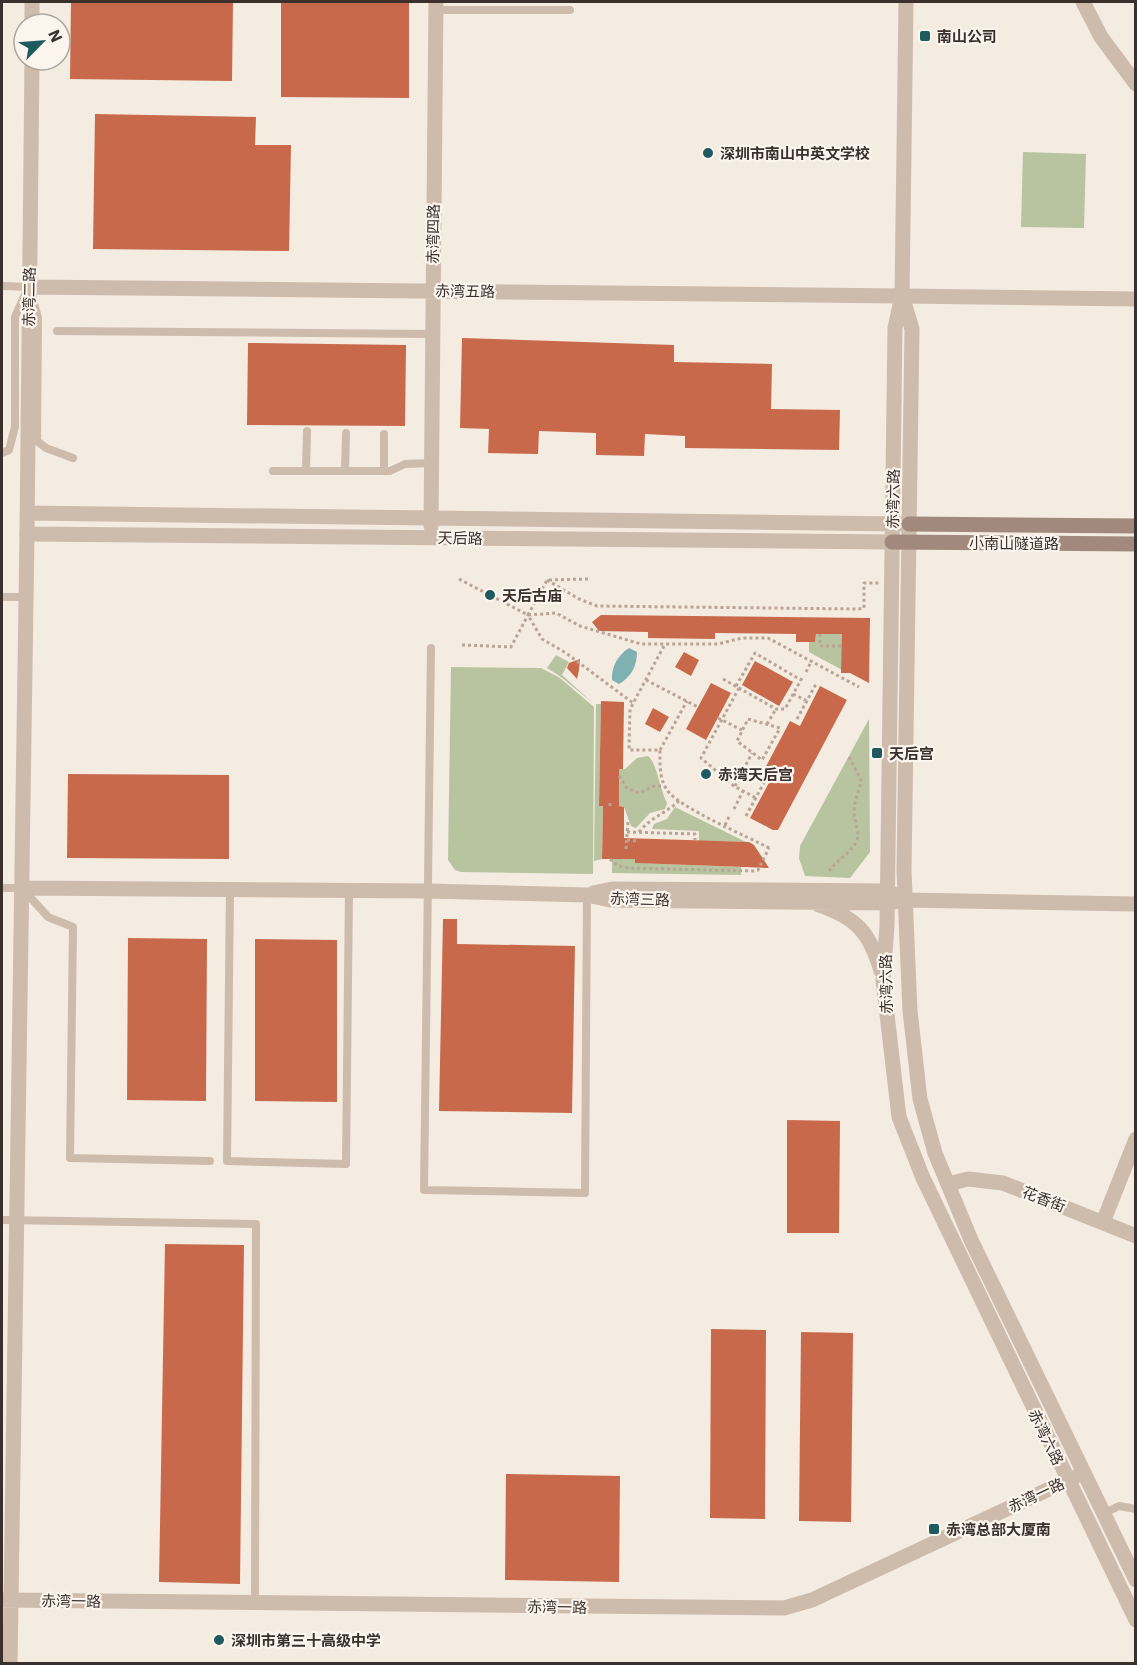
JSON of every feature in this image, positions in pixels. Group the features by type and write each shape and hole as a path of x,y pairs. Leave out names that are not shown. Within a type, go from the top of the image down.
{"main road":[{"name":"小南山隧道路","path":"909,524 1136,526"},
{"name":"小南山隧道路","path":"892,542 1136,544"}],"street":[{"name":"赤湾六路","path":"906,2 902,296 895,328 884,980 899,1117 906,1139 1136,1620"},
{"path":"1083,2 1101,37 1136,84"},
{"name":"赤湾四路","path":"430,538 436,6"},
{"name":"赤湾二路","path":"6,1600 9,1220 22,888 32,72"},
{"name":"赤湾五路","path":"28,287 1136,300"},
{"name":"赤湾六路","path":"902,296 912,329 905,900 915,1069 926,1123 971,1240 1136,1581"},
{"name":"天后路","path":"27,513 892,524"},
{"name":"小南山隧道路","path":"892,524 909,524"},
{"name":"天后路","path":"27,534 892,542"},
{"path":"22,888 350,890 587,895"},
{"name":"赤湾三路","path":"587,895 612,889 887,897 905,900 1136,904"},
{"name":"赤湾三路","path":"587,895 610,900 808,902 887,897"},
{"path":"808,902 838,913 861,928 876,953 884,980"},
{"path":"1103,1222 1136,1139"},
{"name":"花香街","path":"948,1184 968,1179 1003,1183 1136,1236"},
{"name":"赤湾一路","path":"6,1600 784,1608 812,1600 1083,1473"},
{"path":"6,1600 10,1664"}],"lane":[{"path":"436,6 570,10"},
{"path":"2,286 28,287"},
{"path":"2,453 9,450 15,428 15,316 28,287"},
{"path":"28,287 38,318 37,441 46,448 73,458"},
{"path":"57,331 432,334"},
{"path":"306,471 307,431"},
{"path":"345,471 346,433"},
{"path":"384,434 384,471"},
{"path":"273,471 384,471 405,464 431,464"},
{"path":"2,597 26,597"},
{"path":"430,648 424,1190 585,1193 587,895"},
{"path":"2,888 22,888 48,917 73,927 70,1158 210,1161"},
{"path":"230,890 227,1161 346,1164 350,890"},
{"path":"9,1220 256,1224 255,1603"},
{"path":"1103,1514 1119,1506 1136,1509"}],"path":[{"path":"459,579 528,615 556,613 580,626 613,638 664,646 768,638 859,687"},
{"path":"547,580 588,579"},
{"path":"462,645 511,647 547,580"},
{"path":"547,580 579,599 597,606 858,609 864,608 864,583"},
{"path":"528,615 542,639 566,652 633,703"},
{"path":"820,634 820,646 842,646"},
{"path":"660,750 630,750 630,709 664,646"},
{"path":"723,679 737,687 776,709 785,709 802,679 756,653 737,687 720,719 701,758 734,786 756,798"},
{"path":"806,672 812,660"},
{"path":"646,680 698,707"},
{"path":"796,719 816,684"},
{"path":"793,694 807,701"},
{"path":"610,859 618,866 627,868 754,871 758,870 770,849 679,801 664,786 660,771 660,750 687,701"},
{"path":"767,724 776,709"},
{"path":"720,719 742,730"},
{"path":"748,719 780,728 762,760 737,741 742,730 748,719"},
{"path":"771,744 776,747"},
{"path":"734,786 752,753"},
{"path":"829,871 836,861 852,848 858,837 854,815 856,794 861,780 849,757"},
{"path":"619,776 627,788 639,793 654,786 664,786"},
{"path":"746,816 766,779"},
{"path":"734,809 743,791"},
{"path":"639,832 646,823 666,814 679,801"},
{"path":"725,825 730,815"},
{"path":"626,849 628,821"},
{"path":"627,832 695,834 695,840"},
{"path":"666,839 667,833"},
{"path":"627,840 636,841"}],"green space":[{"path":"1023,152 1086,154 1084,228 1021,227"},
{"path":"816,634 842,634 842,670 809,652 809,642 815,642"},
{"path":"556,655 569,662 562,675 594,704 547,668"},
{"path":"451,667 541,668 560,678 594,707 593,874 461,872 455,870 448,860"},
{"path":"596,704 601,704 599,806 603,806 602,859 594,861"},
{"path":"869,719 870,852 850,878 805,876 799,858 800,846"},
{"path":"648,756 654,764 667,803 665,809 650,813 636,828 631,826 624,807 619,806 619,769 625,769 637,758"},
{"path":"675,807 746,842 699,841 699,831 652,829 654,824 667,819"},
{"path":"636,842 636,863 741,867 741,875 612,873 612,859 623,859 623,853"}],"water":[{"path":"629,648 637,652 636,662 630,674 619,684 612,680 614,666"}],"building":[{"path":"71,2 233,2 232,81 70,79 70,72 72,72"},
{"path":"281,2 409,2 409,98 281,97"},
{"path":"95,114 256,117 255,145 291,145 289,251 93,249"},
{"path":"462,338 674,345 674,362 772,364 771,409 840,410 839,450 685,448 685,436 645,434 644,456 596,455 596,433 539,431 538,454 488,453 489,429 460,428"},
{"path":"248,343 406,345 405,426 247,425"},
{"path":"601,615 870,618 869,683 850,673 841,673 842,634 816,634 815,642 796,642 796,634 715,633 715,639 648,638 648,632 599,631 592,622"},
{"path":"684,652 699,660 691,676 675,667"},
{"path":"580,659 577,679 567,668 569,663"},
{"path":"755,661 793,682 779,706 742,685"},
{"path":"711,683 731,693 706,740 686,729"},
{"path":"820,686 847,700 778,830 773,830 750,818 771,779 762,774 790,721 800,726"},
{"path":"601,701 624,702 623,769 619,769 619,806 624,807 624,838 749,842 754,845 769,868 635,863 635,859 602,859 603,806 599,806"},
{"path":"653,708 669,717 660,732 645,724"},
{"path":"68,774 229,775 229,859 67,858"},
{"path":"443,919 457,919 457,944 575,946 572,1113 439,1111"},
{"path":"128,938 207,939 206,1101 127,1100"},
{"path":"255,939 337,940 337,1102 255,1101"},
{"path":"787,1120 840,1121 839,1233 787,1233"},
{"path":"165,1244 244,1245 240,1584 159,1582"},
{"path":"711,1329 766,1330 765,1519 710,1518"},
{"path":"801,1332 853,1333 851,1522 799,1521"},
{"path":"506,1474 620,1476 619,1582 505,1580"}],"place":[{"name":"南山公司","path":"925,36"},
{"name":"深圳市南山中英文学校","path":"708,153"},
{"name":"天后古庙","path":"490,595"},
{"name":"天后宫","path":"877,753"},
{"name":"赤湾天后宫","path":"706,774"},
{"name":"赤湾总部大厦南","path":"934,1529"},
{"name":"深圳市第三十高级中学","path":"219,1640"}]}
